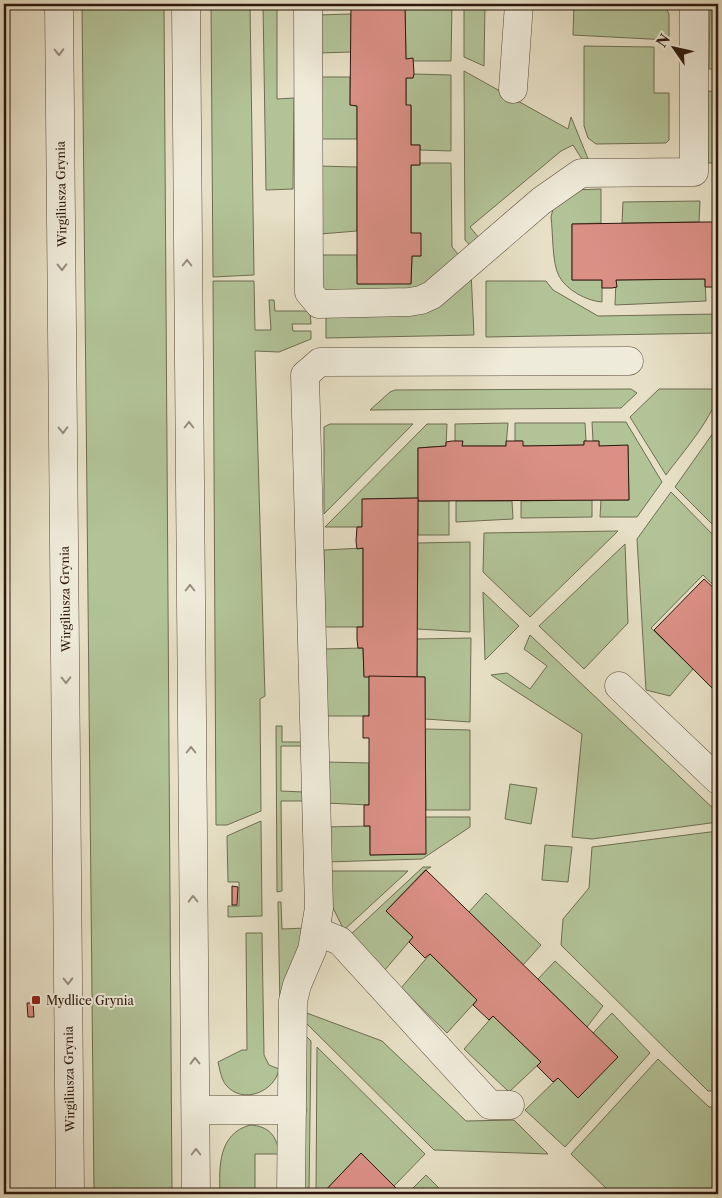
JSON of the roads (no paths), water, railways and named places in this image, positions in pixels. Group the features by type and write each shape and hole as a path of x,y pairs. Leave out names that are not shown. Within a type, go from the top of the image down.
{"street":[{"name":"Wirgiliusza Grynia","path":"59,4 70,1194"},
{"path":"186,4 196,1194"},
{"path":"308,4 309,292 319,304 421,300 432,295 541,201 581,173 694,172 694,4"},
{"path":"513,89 519,4"},
{"path":"291,1194 293,1001 316,931 319,908 305,375 320,362 629,361"},
{"path":"619,686 718,780"},
{"path":"316,931 340,941 490,1105 510,1105"},
{"path":"196,1110 292,1110"}],"place":[{"name":"Mydlice Grynia","path":"36,1000"}]}
